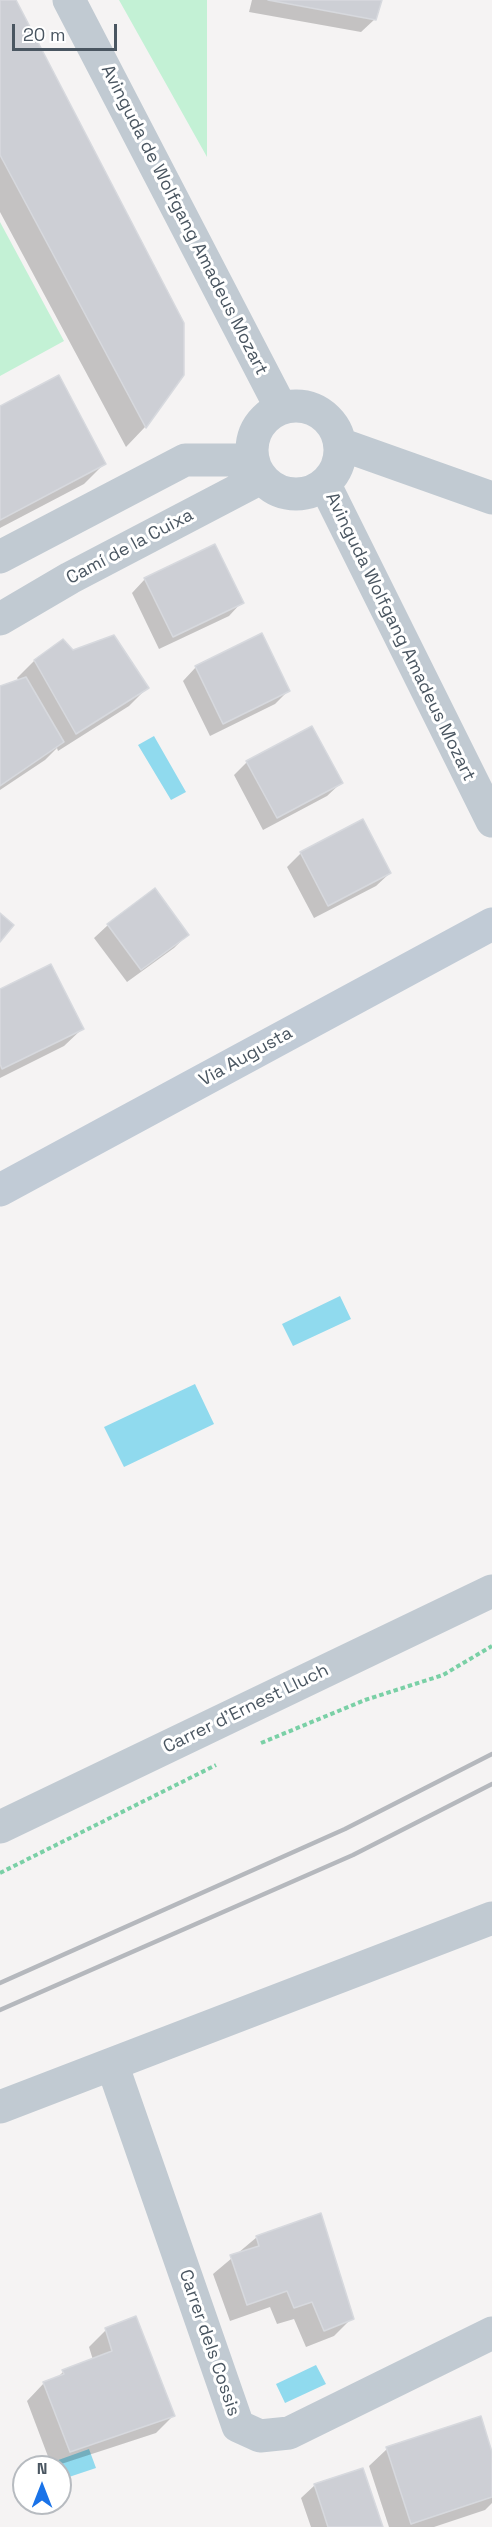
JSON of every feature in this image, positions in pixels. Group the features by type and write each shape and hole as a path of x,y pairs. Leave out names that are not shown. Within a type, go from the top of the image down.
{"main road":[{"name":"Via Augusta","path":"0,1190 492,924"}],"street":[{"name":"Avinguda de Wolfgang Amadeus Mozart","path":"69,0 281,408"},
{"path":"308,407 320,412 337,432 340,444 340,459 335,473 325,485 312,492 285,494 272,488 257,469 251,448 257,428 272,413 281,408 308,407"},
{"path":"340,444 492,498"},
{"path":"0,557 185,460 257,469"},
{"name":"Camí de la Cuixa","path":"0,619 257,469"},
{"name":"Avinguda Wolfgang Amadeus Mozart","path":"325,485 492,821"},
{"name":"Carrer d'Ernest Lluch","path":"0,1827 492,1590"},
{"path":"0,2107 492,1918"},
{"name":"Carrer dels Cossis","path":"112,2064 238,2426 260,2436 289,2433 492,2333"}],"path":[{"path":"251,1748 365,1700 443,1675 492,1646"},
{"path":"0,1873 219,1763"}],"green space":[{"path":"119,0 207,0 207,157"},
{"path":"0,222 64,341 0,376"}],"water":[{"path":"154,736 186,792 171,800 138,745"},
{"path":"340,1296 351,1319 293,1346 282,1324"},
{"path":"195,1384 214,1424 124,1467 104,1427"},
{"path":"316,2365 326,2384 285,2403 276,2384"},
{"path":"89,2449 96,2468 72,2476 72,2455"}],"building":[{"path":"0,0 16,0 184,323 184,375 146,428 0,155"},
{"path":"268,0 382,0 376,20"},
{"path":"59,375 106,464 0,520 0,406"},
{"path":"215,544 244,603 173,637 144,578"},
{"path":"262,633 290,691 223,724 195,666"},
{"path":"114,635 149,688 76,734 34,660 63,639 73,650"},
{"path":"26,677 64,742 0,786 0,686"},
{"path":"312,726 343,783 277,818 246,761"},
{"path":"363,819 391,873 328,906 300,852"},
{"path":"155,888 189,935 141,970 107,924"},
{"path":"0,913 14,925 0,942"},
{"path":"51,964 84,1029 2,1069 0,1064 0,989"},
{"path":"321,2213 354,2319 324,2331 312,2302 294,2308 287,2291 247,2305 230,2255 259,2246 256,2236"},
{"path":"136,2316 175,2416 70,2452 43,2382 64,2374 62,2370 112,2351 105,2328"},
{"path":"481,2416 492,2452 492,2497 411,2524 386,2447"},
{"path":"363,2468 383,2527 328,2527 314,2484"}],"railway":[{"path":"0,1983 345,1829 492,1754"},
{"path":"0,2010 353,1855 492,1784"}]}
